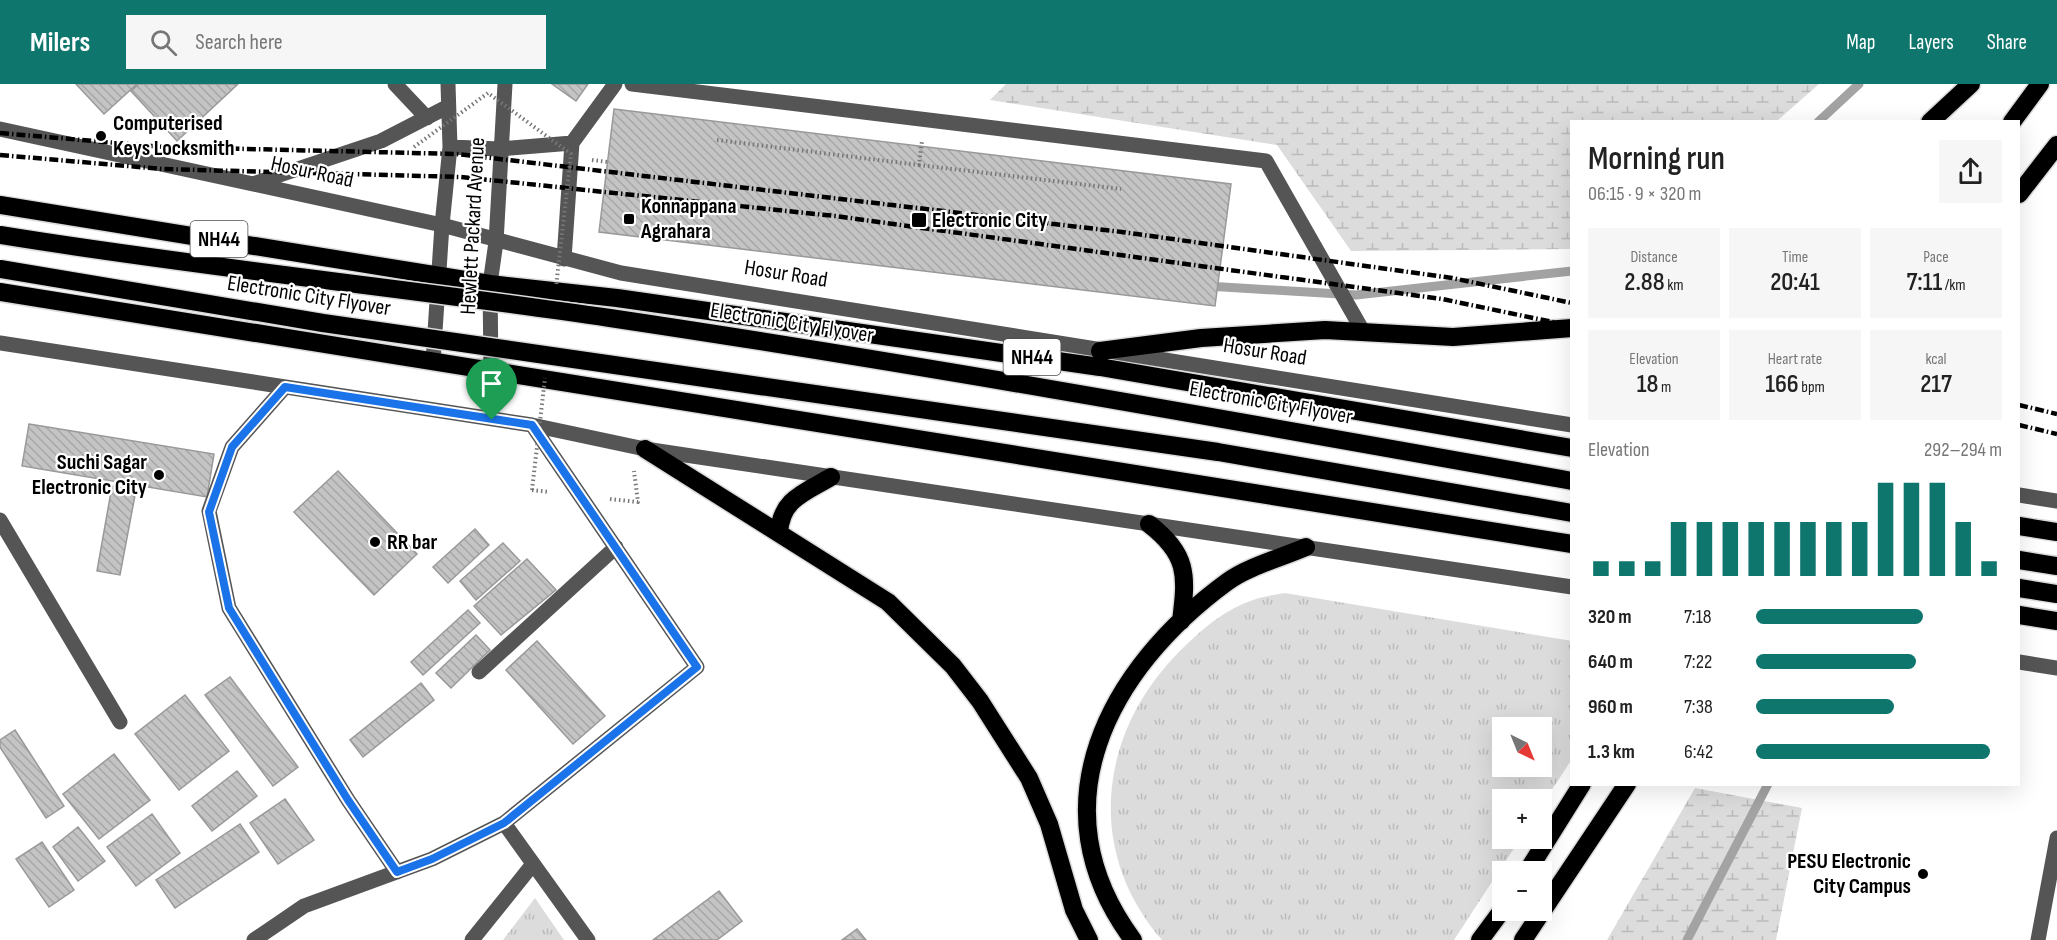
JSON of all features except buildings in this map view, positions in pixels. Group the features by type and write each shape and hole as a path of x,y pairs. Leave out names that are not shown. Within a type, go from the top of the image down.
{"highway":[{"path":"1932,120 1971,84"},
{"path":"2013,120 2040,84"},
{"path":"2020,193 2057,145"},
{"name":"Hosur Road","path":"0,205 490,284 617,298 1100,367 1570,448"},
{"name":"Electronic City Flyover","path":"0,235 168,260 609,318 1132,403 1570,481"},
{"name":"Electronic City Flyover","path":"0,269 323,323 1218,452 1570,513"},
{"path":"0,292 1570,544"},
{"path":"1100,351 1201,338 1325,330 1453,337 1570,328"},
{"path":"645,449 888,602 953,666 980,700 1029,777 1049,824 1074,910 1089,940"},
{"path":"779,533 780,516 788,505 831,477"},
{"path":"1149,524 1163,535 1180,560 1186,582 1181,621"},
{"path":"2020,526 2057,532"},
{"path":"1133,940 1109,904 1098,871 1088,828 1088,780 1101,732 1123,689 1146,655 1181,621 1229,580 1306,547"},
{"path":"2020,560 2057,566"},
{"path":"2020,588 2057,594"},
{"path":"2020,615 2057,621"},
{"path":"1534,861 1581,786"},
{"path":"1524,940 1626,786"},
{"path":"1480,940 1494,921"}],"street":[{"path":"395,84 427,118"},
{"name":"Hewlett Packard Avenue","path":"433,362 438,274 450,147 448,84"},
{"name":"Hewlett Packard Avenue","path":"491,372 490,284 496,242 505,84"},
{"path":"564,258 572,148 615,84"},
{"path":"632,84 1266,161 1364,333"},
{"path":"253,184 381,141 447,107"},
{"name":"Hosur Road","path":"0,129 442,225 496,242 621,273 1570,425"},
{"path":"450,147 572,148"},
{"path":"0,343 532,425 645,449 1570,587"},
{"path":"285,387 232,447 209,512 229,608 348,800 397,872"},
{"path":"254,940 304,906 432,859 504,823 697,667 532,425"},
{"path":"2020,495 2057,501"},
{"path":"0,520 120,722"},
{"path":"479,672 616,547"},
{"path":"2020,662 2057,668"},
{"path":"504,823 588,940"},
{"path":"2038,940 2057,838"},
{"path":"472,940 533,864"}],"path":[{"path":"414,147 488,93 572,148"},
{"path":"919,165 925,119"},
{"path":"717,141 1121,189"}],"green space":[{"path":"1006,84 1819,84 1778,120 1570,120 1570,249 1351,251 1277,145 990,100"},
{"path":"1285,593 1570,641 1570,762 1552,790 1492,789 1492,849 1513,849 1506,861 1492,861 1492,882 1454,940 1162,940 1137,904 1120,866 1112,828 1112,788 1120,750 1135,712 1157,677 1186,645 1209,625 1225,613 1243,604"},
{"path":"1695,788 1802,808 1776,940 1607,940"},
{"path":"535,898 564,940 503,940"}],"waterway":[{"path":"1820,120 1859,84"},
{"path":"1207,286 1356,295 1570,271"},
{"path":"1687,940 1767,786"}],"railway":[{"path":"0,133 164,147 457,154 1122,232 1452,278 1570,303"},
{"path":"0,155 162,169 461,177 835,216 1442,299 1570,326"},
{"path":"2020,405 2057,414"},
{"path":"2020,425 2057,434"}],"place":[{"name":"Computerised Keys Locksmith","path":"101,136"},
{"name":"Konnappana Agrahara","path":"629,219"},
{"name":"Electronic City","path":"919,220"},
{"name":"Suchi Sagar Electronic City","path":"159,475"},
{"name":"RR bar","path":"375,542"},
{"name":"PESU Electronic City Campus","path":"1923,874"}],"route":[{"path":"285,387 492,420 532,425 697,667 504,823 432,859 397,872 348,800 229,608 209,512 232,447 285,387"}]}
